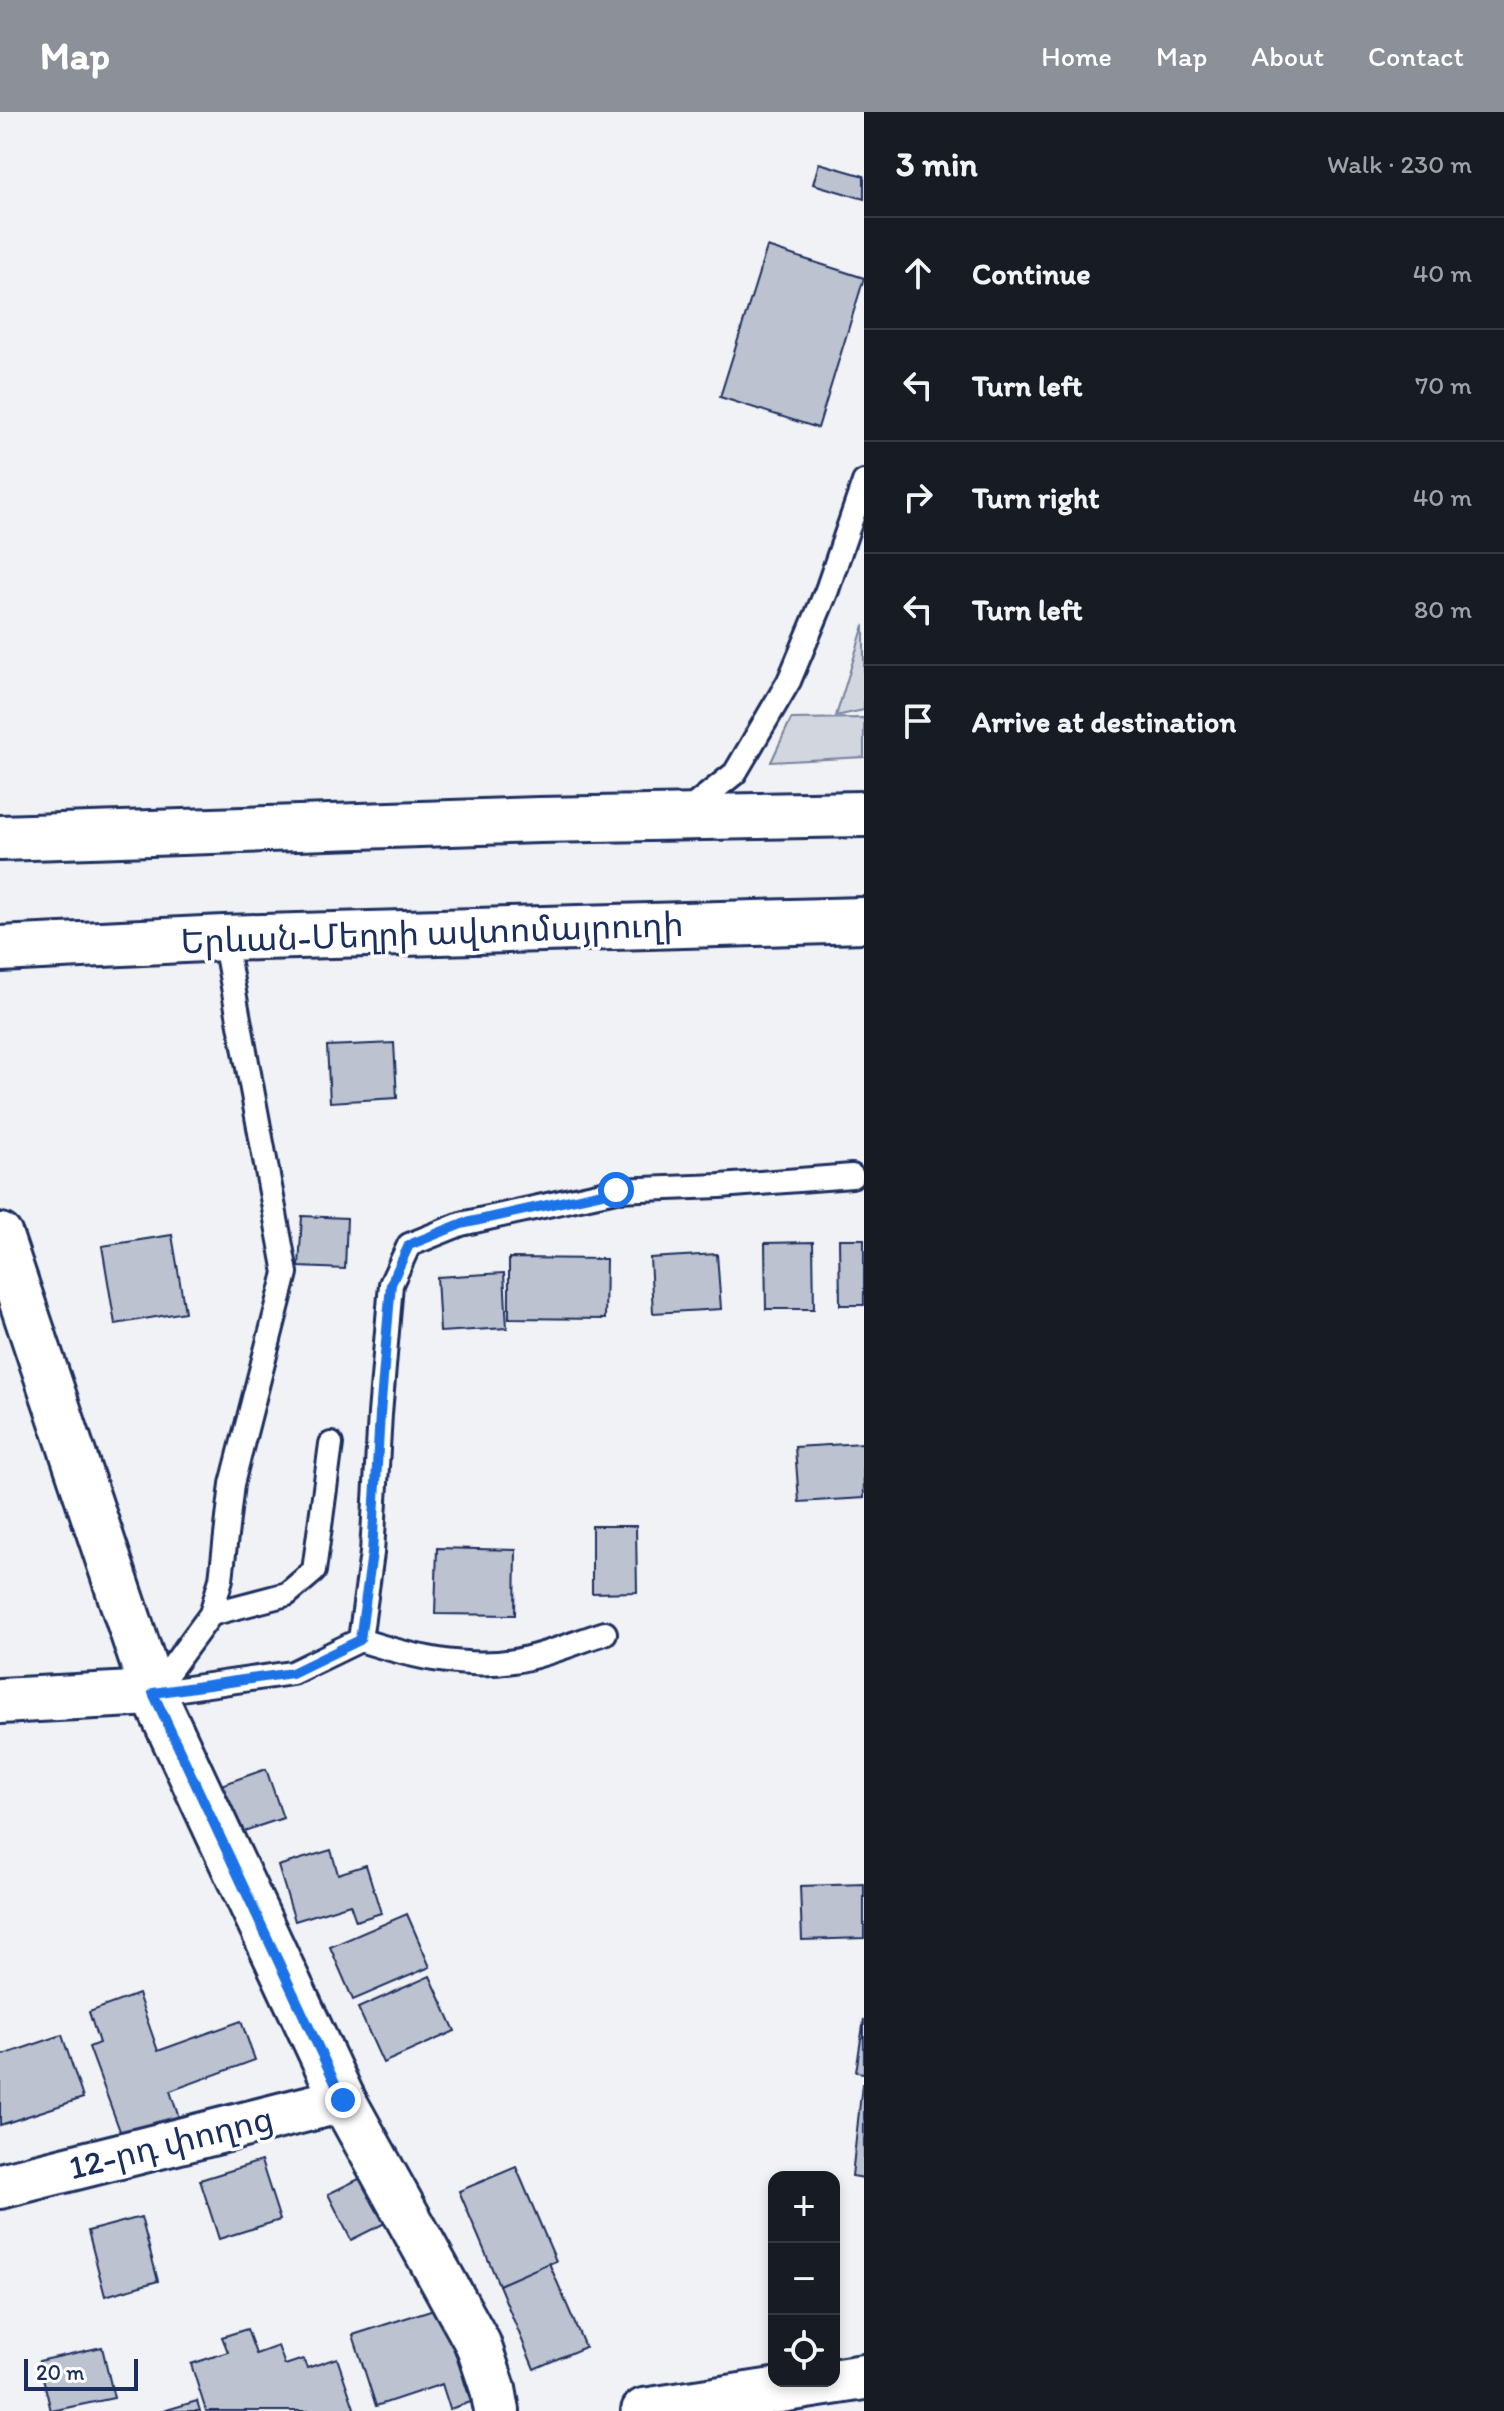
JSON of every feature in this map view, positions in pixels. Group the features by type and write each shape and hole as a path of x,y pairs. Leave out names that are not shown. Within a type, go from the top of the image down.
{"main road":[{"path":"0,838 864,814"},
{"name":"Երևան-Մեղրի ավտոմայրուղի","path":"0,949 224,938 864,920"},
{"path":"0,1236 153,1693 343,2100 478,2344 497,2411"},
{"path":"0,1701 153,1693"},
{"name":"12-րդ փողոց","path":"0,2186 343,2100"},
{"path":"644,2411 864,2377"}],"lane":[{"path":"679,817 735,773 789,681 827,590 864,482"},
{"path":"153,1693 211,1614 221,1579 232,1484 286,1273 224,938"},
{"path":"360,1640 372,1553 391,1284 409,1245 461,1224 616,1190 852,1176"},
{"path":"211,1614 287,1594 314,1571 331,1444"},
{"path":"153,1693 292,1673 360,1640 408,1655 468,1664 516,1661 605,1633"}],"shaded area":[{"path":"864,625 864,710 836,716"},
{"path":"864,718 864,757 771,762 791,719"}],"building":[{"path":"819,163 864,176 864,199 813,184"},
{"path":"767,247 864,278 818,428 720,397"},
{"path":"394,1043 397,1098 330,1102 327,1046"},
{"path":"302,1216 347,1218 345,1269 299,1267"},
{"path":"172,1235 185,1312 115,1324 102,1246"},
{"path":"839,1239 864,1239 864,1305 840,1305"},
{"path":"813,1242 814,1309 766,1309 765,1243"},
{"path":"717,1254 721,1309 653,1313 650,1258"},
{"path":"509,1258 606,1259 605,1319 509,1318"},
{"path":"504,1273 507,1328 440,1332 437,1277"},
{"path":"863,1443 864,1498 799,1502 795,1447"},
{"path":"592,1526 636,1526 637,1592 592,1593"},
{"path":"437,1548 516,1550 515,1615 435,1614"},
{"path":"266,1769 283,1818 235,1834 218,1786"},
{"path":"331,1850 338,1874 366,1865 381,1913 356,1921 350,1904 295,1921 278,1866"},
{"path":"864,1884 864,1938 802,1940 800,1886"},
{"path":"407,1914 430,1967 353,2000 330,1947"},
{"path":"430,1976 455,2031 383,2063 358,2008"},
{"path":"138,1994 158,2051 241,2021 255,2060 170,2091 179,2118 123,2139 89,2047 99,2043 89,2012"},
{"path":"864,2019 864,2073 856,2072"},
{"path":"62,2035 83,2098 0,2125 0,2056"},
{"path":"864,2084 864,2178 852,2176"},
{"path":"261,2161 280,2220 219,2239 200,2180"},
{"path":"516,2167 556,2261 499,2285 459,2191"},
{"path":"365,2176 387,2222 351,2240 328,2194"},
{"path":"141,2217 158,2281 105,2296 88,2231"},
{"path":"549,2263 585,2347 534,2369 499,2285"},
{"path":"440,2307 471,2402 450,2409 442,2384 376,2406 353,2335"},
{"path":"247,2329 256,2354 278,2346 285,2365 303,2359 307,2368 337,2358 355,2411 206,2411 191,2364 228,2352 222,2337"},
{"path":"102,2347 114,2398 51,2411 39,2361"},
{"path":"197,2401 200,2411 163,2411"}],"route":[{"path":"343,2100 153,1693 292,1673 360,1640 372,1553 391,1284 409,1245 461,1224 616,1190"}]}
